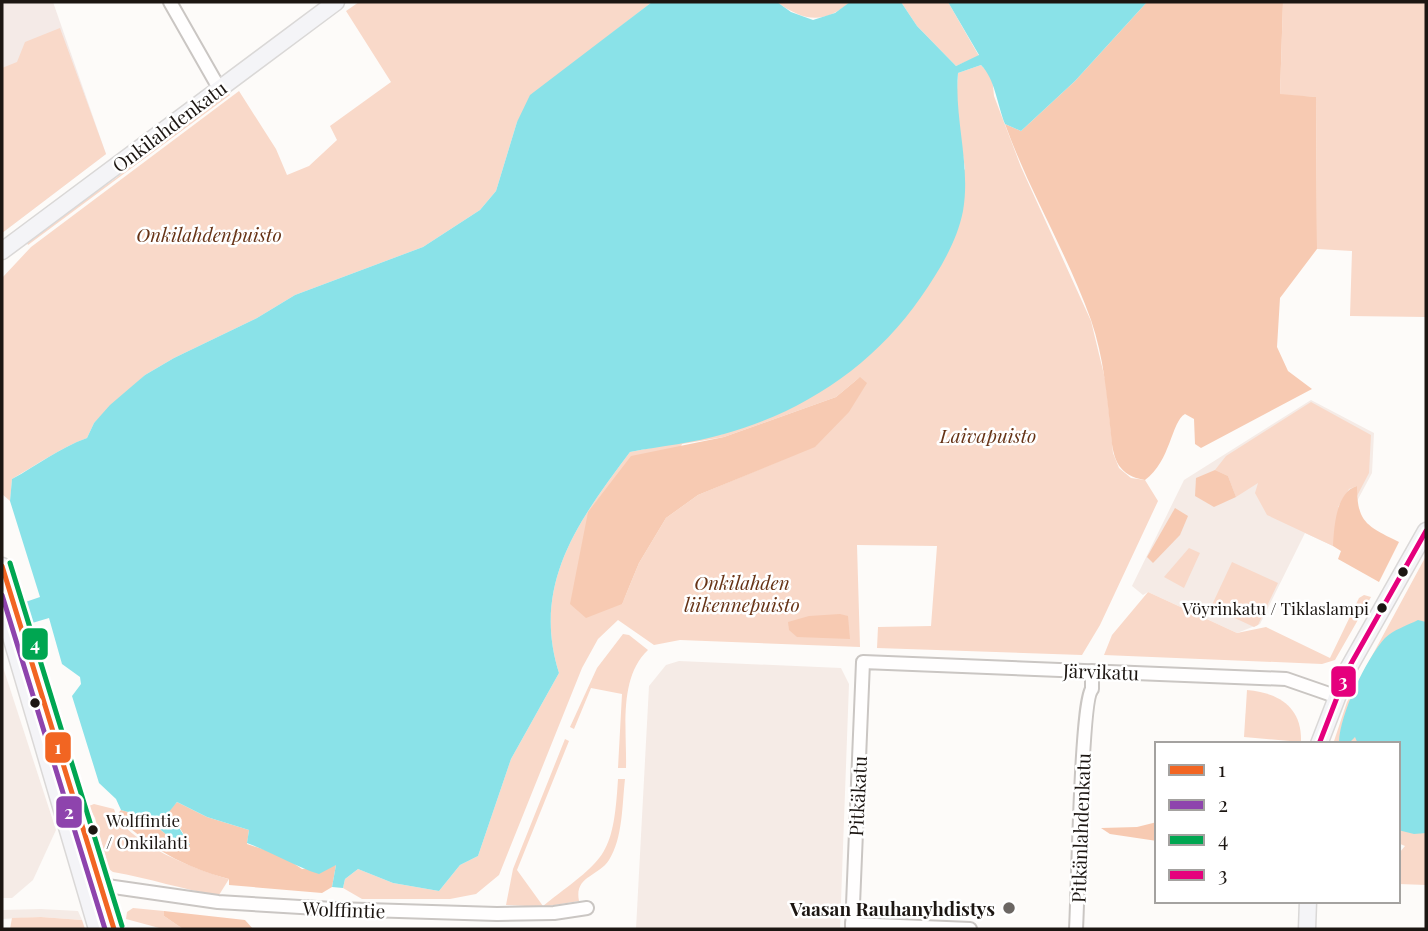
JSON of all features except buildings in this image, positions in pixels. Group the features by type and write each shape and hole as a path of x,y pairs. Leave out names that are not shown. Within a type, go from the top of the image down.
{"main road":[{"name":"Onkilahdenkatu","path":"2,251 336,2"},
{"path":"1320,742 1335,696 1426,531"},
{"path":"2,566 7,603 102,885 114,929"},
{"path":"18,634 97,929"},
{"path":"1307,929 1308,903"}],"street":[{"path":"170,2 219,88"},
{"name":"Järvikatu","path":"863,662 1286,679 1335,696"},
{"name":"Pitkäkatu","path":"852,927 863,662"},
{"name":"Pitkänlahdenkatu","path":"1076,929 1087,695 1092,689 1092,671"},
{"name":"Wolffintie","path":"83,883 218,902 322,908 497,914 554,913 587,908"},
{"path":"852,927 970,929"}],"shaded area":[{"path":"2,2 53,2 106,154 2,233"},
{"path":"1147,2 1283,2 1280,94 1316,97 1317,249 1280,298 1277,347 1288,371 1312,389 1201,448 1195,444 1194,419 1185,414 1176,425 1160,463 1145,480 1123,471 1116,459 1102,363 1091,320 1005,124 1021,131 1075,81"},
{"path":"860,377 867,383 849,412 815,447 698,495 666,518 639,563 622,604 586,618 570,604 588,512 631,456 724,437 836,397"},
{"path":"1311,400 1374,433 1372,473 1333,546 1305,533 1260,624 1237,633 1148,592 1143,595 1132,586 1184,480"},
{"path":"1215,470 1228,476 1236,497 1214,507 1195,496 1196,478"},
{"path":"1357,486 1359,508 1366,522 1399,542 1379,582 1338,559 1341,551 1333,546 1335,520 1340,503 1350,490"},
{"path":"1175,508 1188,516 1180,535 1153,563 1147,557"},
{"path":"809,616 848,616 850,639 797,637 789,630 788,622"},
{"path":"679,661 841,668 849,684 840,929 636,929 649,686 666,665"},
{"path":"2,664 56,830 33,880 12,898 2,898"},
{"path":"177,802 207,817 249,830 247,844 281,855 302,869 336,865 332,887 322,893 229,885 229,879 168,855 116,816 121,810 143,816 176,842 190,844 169,811"},
{"path":"1155,822 1155,841 1110,834 1101,828 1137,827"},
{"path":"2,910 78,911 82,920 41,917 2,919"},
{"path":"164,911 245,920 253,929 183,929 164,916"}],"green space":[{"name":"Onkilahdenpuisto","path":"359,2 652,2 580,58 517,122 496,191 480,210 423,247 295,295 257,318 145,375 94,423 87,438 58,451 12,479 10,501 2,494 2,278 31,247 239,91 276,149 287,175 309,166 337,140 330,126 391,82 346,11"},
{"path":"777,2 850,2 831,14 814,18 796,13"},
{"path":"901,2 948,2 979,56 956,66 917,26"},
{"path":"1283,2 1426,2 1426,317 1350,316 1352,251 1317,249 1316,97 1280,95"},
{"path":"60,28 106,154 2,233 2,68 17,62 25,42"},
{"name":"Laivapuisto","path":"981,65 992,77 994,96 1021,167 1091,321 1106,383 1113,453 1119,468 1131,478 1145,480 1158,501 1100,625 1082,655 877,648 878,627 931,626 937,546 857,545 860,647 680,640 654,645 618,620 598,639 582,668 499,875 476,894 450,899 362,899 343,888 345,879 358,869 393,883 439,891 460,865 478,856 511,759 559,673 552,641 551,610 556,582 565,555 593,503 630,452 723,434 965,169 956,106 958,73","holes":["860,377 782,460 698,495 666,518 639,563 622,604 682,444 724,437 836,397"]},
{"path":"227,91 230,95 28,245 26,241 116,178"},
{"path":"1311,402 1371,435 1369,473 1357,496 1357,486 1349,489 1338,507 1350,513 1333,546 1267,515 1255,493 1258,483 1236,497 1228,476 1215,470 1226,456"},
{"path":"1189,548 1200,553 1184,588 1164,577"},
{"path":"1426,556 1426,885 1400,884 1400,852 1405,846 1400,844 1400,742 1334,742 1347,702"},
{"path":"1232,562 1278,583 1258,625 1254,627 1211,607"},
{"path":"1148,592 1237,633 1266,627 1330,658 1359,598 1364,595 1371,597 1335,660 1322,664 1104,655 1112,635"},
{"path":"623,634 629,635 648,650 638,662 628,690 625,722 626,768 618,768 622,694 591,688 574,729 570,727 597,668"},
{"path":"1247,690 1269,694 1286,704 1297,720 1301,742 1244,737"},
{"path":"565,739 569,741 517,870 543,906 580,877 602,855 608,842 613,826 618,779 625,779 621,821 614,851 604,866 580,886 579,901 543,907 506,905 513,869"},
{"path":"94,804 114,809 120,821 146,844 182,862 229,879 219,895 113,872 109,869 89,806"},
{"path":"133,908 164,911 164,916 183,929 163,929 126,919 127,912"},
{"path":"12,918 82,920 85,929 10,929"}],"water":[{"path":"652,2 777,2 791,12 813,20 835,13 850,2 901,2 917,26 956,66 979,55 948,2 1147,2 1075,81 1021,131 1005,124 993,85 981,65 958,73 958,108 965,176 963,211 952,245 941,267 902,322 882,344 835,383 782,413 754,425 701,440 630,452 578,528 556,582 551,610 552,641 559,673 511,759 478,856 460,865 439,891 393,883 358,869 345,879 343,888 332,887 336,865 319,874 310,871 247,843 249,830 207,817 177,802 169,812 190,845 176,842 143,816 121,810 116,799 99,783 72,696 81,684 80,677 62,664 49,618 2,632 2,610 40,597 10,501 12,479 87,438 94,423 110,405 145,375 174,358 257,318 295,295 423,247 480,210 496,191 517,122 530,95"},
{"path":"1418,620 1426,622 1426,833 1414,834 1400,830 1400,742 1357,742 1355,737 1350,742 1339,742 1340,730 1355,687 1378,647 1396,630"}],"transit line":[{"name":"3","path":"1320,742 1348,669 1426,531"},
{"name":"4","path":"10,563 122,926"},
{"name":"1","path":"2,566 114,929"},
{"name":"2","path":"2,595 105,929"}],"place":[{"name":"Vöyrinkatu / Tiklaslampi","path":"1382,608"},
{"name":"Wolffintie / Onkilahti","path":"93,830"},
{"name":"Vaasan Rauhanyhdistys","path":"1009,908"}],"park label":[{"name":"Onkilahden liikennepuisto","path":"742,593"}]}
